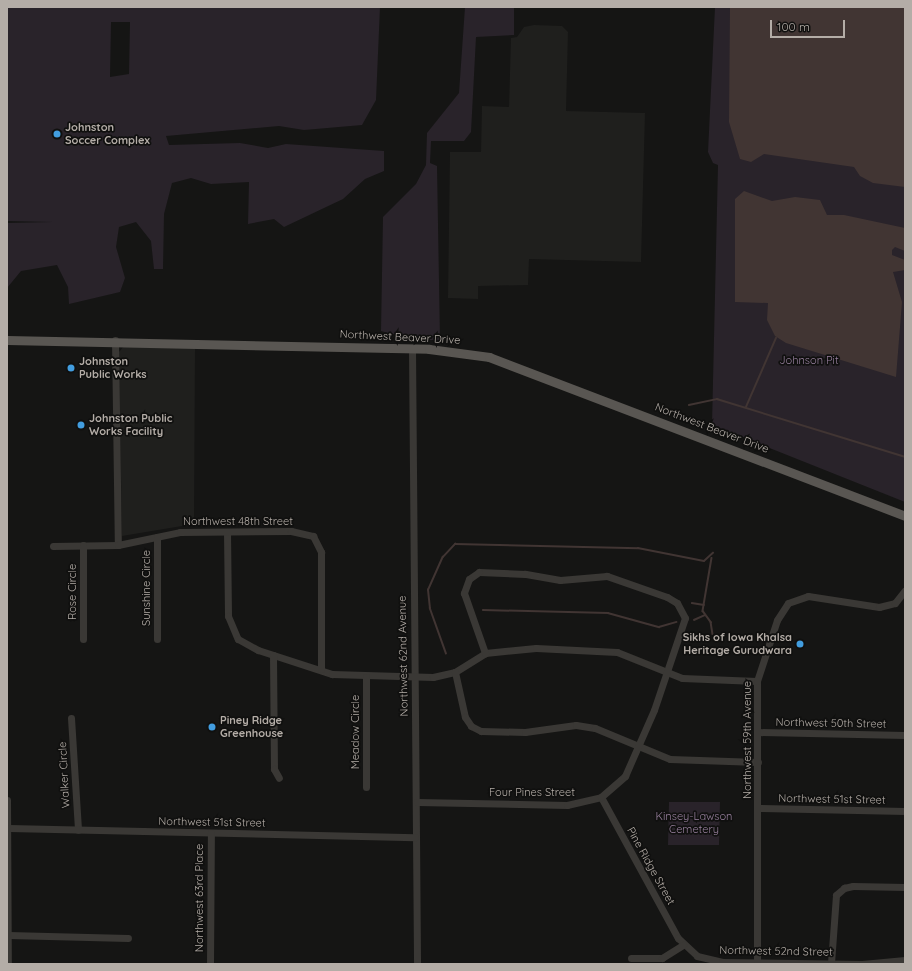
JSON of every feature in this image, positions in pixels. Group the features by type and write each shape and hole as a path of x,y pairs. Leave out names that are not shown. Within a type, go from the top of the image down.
{"main road":[{"name":"Northwest Beaver Drive","path":"7,340 115,340 412,348 460,351 523,366 905,516"}],"street":[{"path":"115,340 118,545"},
{"name":"Northwest 62nd Avenue","path":"412,348 414,679 417,802 417,964"},
{"name":"Northwest 48th Street","path":"53,546 118,545 157,537 227,532 292,531 313,536 318,543 321,669"},
{"path":"227,532 229,624 246,646 341,676 414,679 455,672 485,653 536,648 606,650 626,655 667,675 757,681"},
{"name":"Sunshine Circle","path":"157,537 157,639"},
{"name":"Rose Circle","path":"83,545 83,639"},
{"name":"Four Pines Street","path":"417,802 567,805 601,797 625,776 667,675 685,626 683,612 667,597 606,576 560,580 525,574 479,572 469,579 464,593 485,653"},
{"name":"Northwest 59th Avenue","path":"757,961 757,681 777,620 788,603 808,596 879,607 894,603 905,590"},
{"path":"273,655 274,768 279,778"},
{"path":"455,672 465,717 477,730 525,732 576,725 595,728 638,746 679,760 758,762"},
{"name":"Meadow Circle","path":"366,678 366,787"},
{"name":"Walker Circle","path":"71,718 78,830"},
{"name":"Northwest 50th Street","path":"757,732 905,735"},
{"name":"Pine Ridge Street","path":"601,797 683,945"},
{"path":"7,800 9,828 8,964"},
{"name":"Northwest 51st Street","path":"758,808 905,811"},
{"name":"Northwest 51st Street","path":"9,828 416,837"},
{"name":"Northwest 63rd Place","path":"210,964 211,832"},
{"path":"832,963 836,895 844,888 853,886 905,887"},
{"path":"8,935 128,938"},
{"path":"631,958 662,958 683,945"},
{"name":"Northwest 52nd Street","path":"683,945 705,960 722,963 757,961 832,963 905,960"}],"shaded area":[{"path":"730,7 905,7 905,187 873,183 860,176 854,167 764,154 751,162 740,159 729,122"},
{"path":"534,25 562,26 568,32 566,111 645,113 641,262 529,259 528,285 478,286 478,299 448,298 450,152 481,152 482,106 509,107 511,38 517,37 524,27"},
{"path":"744,191 772,201 795,197 820,200 827,215 844,215 905,228 905,251 895,247 892,250 892,255 905,260 905,270 893,272 902,302 896,377 786,343 775,336 767,320 768,303 735,302 735,199"},
{"path":"124,346 195,347 194,524 122,536 119,352"}],"green space":[{"path":"7,7 380,7 376,100 362,125 304,130 279,126 166,136 169,145 240,143 268,148 286,144 384,151 384,171 365,179 343,199 284,227 274,219 248,224 249,182 211,184 191,178 172,183 164,214 163,269 154,269 151,241 136,222 119,227 116,247 125,278 120,292 69,304 68,287 57,265 21,271 7,288 7,223 53,222 7,221","holes":["111,22 130,22 129,74 110,77"]},
{"path":"465,7 514,7 514,35 476,37 471,132 464,141 431,141 430,163 437,166 440,340 414,340 381,331 383,217 416,184 426,165 427,133 459,93"},
{"name":"Johnson Pit","path":"715,7 905,7 905,502 712,425 718,165 713,163 708,152"},
{"name":"Kinsey-Lawson Cemetery","path":"669,802 720,802 719,845 668,845"}],"waterway":[{"path":"746,407 776,338"},
{"path":"689,405 717,399 905,457"},
{"path":"446,654 430,609 428,590 443,557 455,544 638,548 704,561 713,553"},
{"path":"712,558 703,611 711,622 713,634"},
{"path":"692,603 704,605"},
{"path":"483,610 608,613 659,627 676,622"},
{"path":"694,620 705,615"}],"place":[{"name":"Johnston Soccer Complex","path":"57,134"},
{"name":"Johnston Public Works","path":"71,368"},
{"name":"Johnston Public Works Facility","path":"81,425"},
{"name":"Sikhs of Iowa Khalsa Heritage Gurudwara","path":"800,644"},
{"name":"Piney Ridge Greenhouse","path":"212,727"}]}
